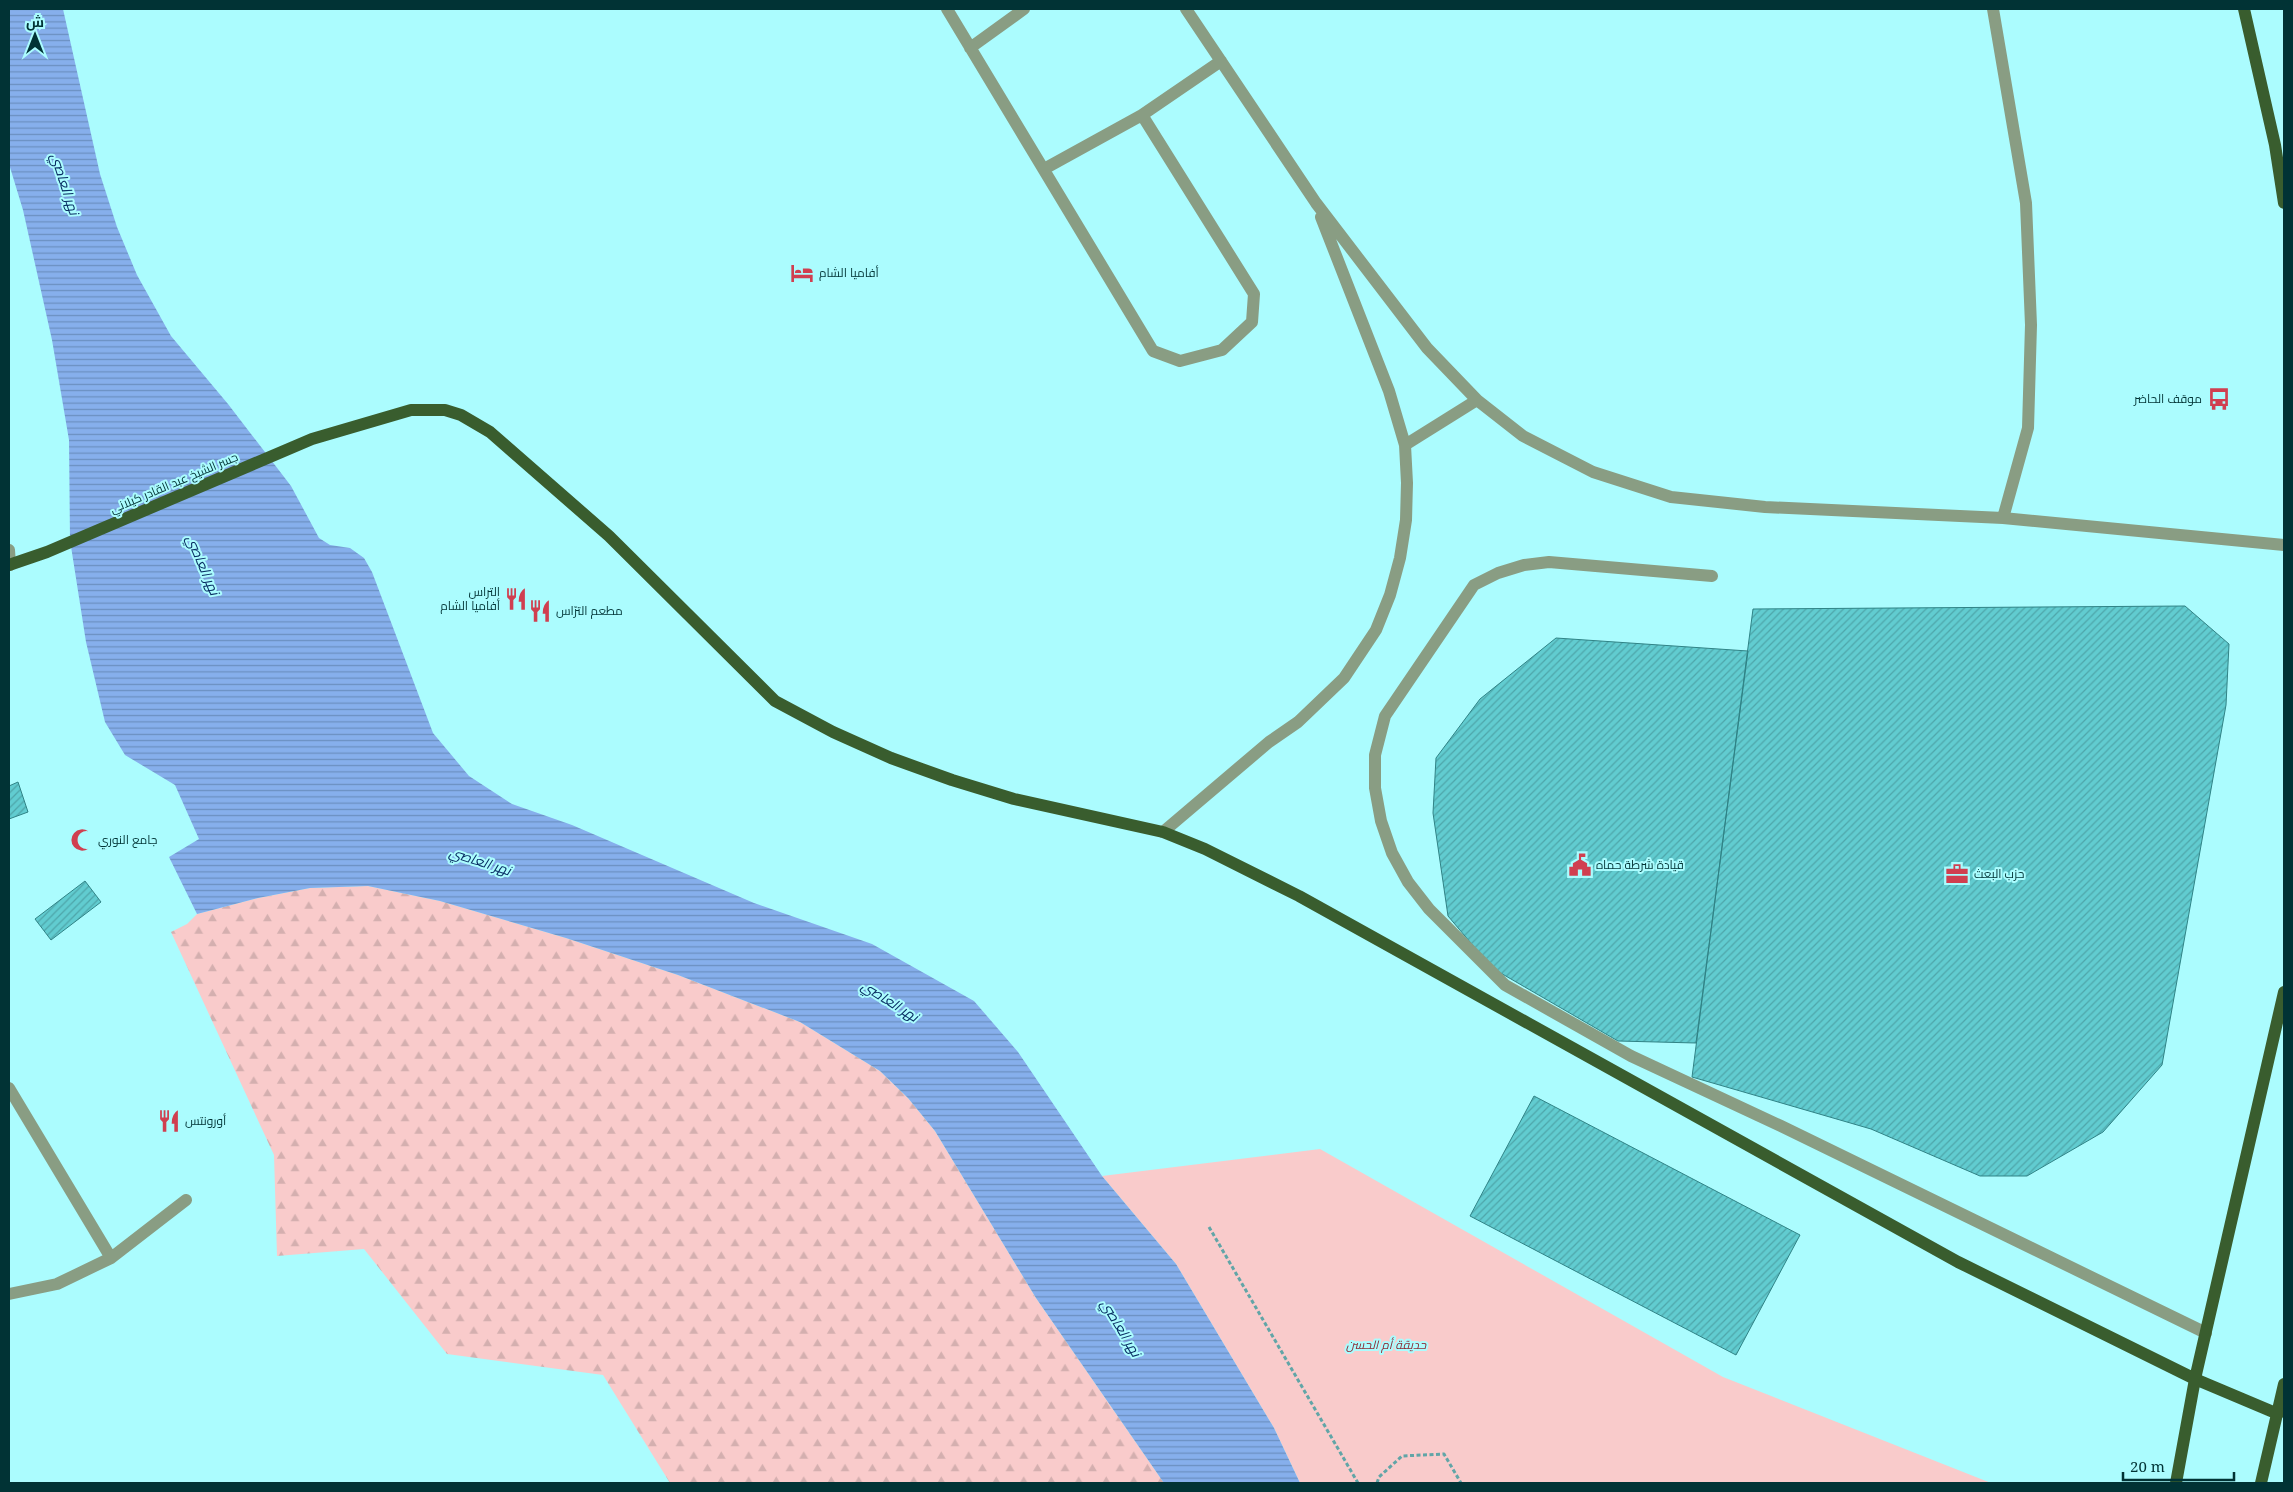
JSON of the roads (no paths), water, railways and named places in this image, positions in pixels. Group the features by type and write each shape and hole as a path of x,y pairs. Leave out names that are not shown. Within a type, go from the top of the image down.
{"main road":[{"path":"2244,9 2275,145 2284,203"},
{"name":"جسر الشيخ عبد القادر كيلاني","path":"9,565 47,552 312,439 411,410 445,410 461,414 490,432 609,536 775,701 850,739 952,780 1014,798 1163,832 1205,849 1300,896 1958,1262 2195,1379 2278,1414"},
{"path":"2176,1483 2195,1379 2284,992"},
{"path":"2260,1483 2284,1384"}],"street":[{"path":"947,9 1154,351 1180,361 1222,350 1252,322 1254,294 1142,115"},
{"path":"970,48 1024,9"},
{"path":"1186,9 1316,203 1427,348 1477,400 1523,436 1593,472 1672,497 1765,507 2003,518 2284,545"},
{"path":"1993,9 2026,203 2031,325 2028,428 2003,518"},
{"path":"1044,169 1142,115 1221,61"},
{"path":"1163,832 1269,742 1298,722 1344,678 1376,630 1390,595 1400,558 1406,520 1405,446 1388,391 1316,203"},
{"path":"1405,446 1477,400"},
{"path":"9,550 9,565"},
{"path":"1712,576 1549,562 1524,565 1507,570 1474,586 1386,716 1375,755 1375,788 1381,822 1392,853 1408,882 1429,909 1505,985 1631,1056 1790,1130 2206,1333"},
{"path":"9,1088 111,1258"},
{"path":"9,1294 57,1284 111,1258 186,1200"}],"water":[{"name":"نهر العاصي","path":"9,9 63,9 100,174 117,227 137,275 171,336 228,404 291,486 319,538 330,545 350,548 364,558 372,572 433,733 469,776 512,804 572,825 754,903 872,944 974,1001 1018,1052 1102,1176 1176,1264 1274,1428 1300,1483 1164,1483 1036,1298 935,1131 908,1098 880,1071 800,1022 678,975 566,938 440,901 368,886 310,888 258,898 197,914 169,857 199,839 175,785 125,755 105,722 86,642 70,540 69,440 52,340 23,210 9,164"}],"place":[{"name":"أفاميا الشام","path":"802,273"},
{"name":"موقف الحاضر","path":"2219,399"},
{"name":"التراس أفاميا الشام","path":"516,599"},
{"name":"مطعم الترّاس","path":"540,611"},
{"name":"جامع النوري","path":"82,840"},
{"name":"قيادة شرطة حماه","path":"1580,865"},
{"name":"حزب البعث","path":"1957,874"},
{"name":"أورونتس","path":"169,1121"}],"park label":[{"name":"حديقة أم الحسن","path":"1386,1345"}]}
